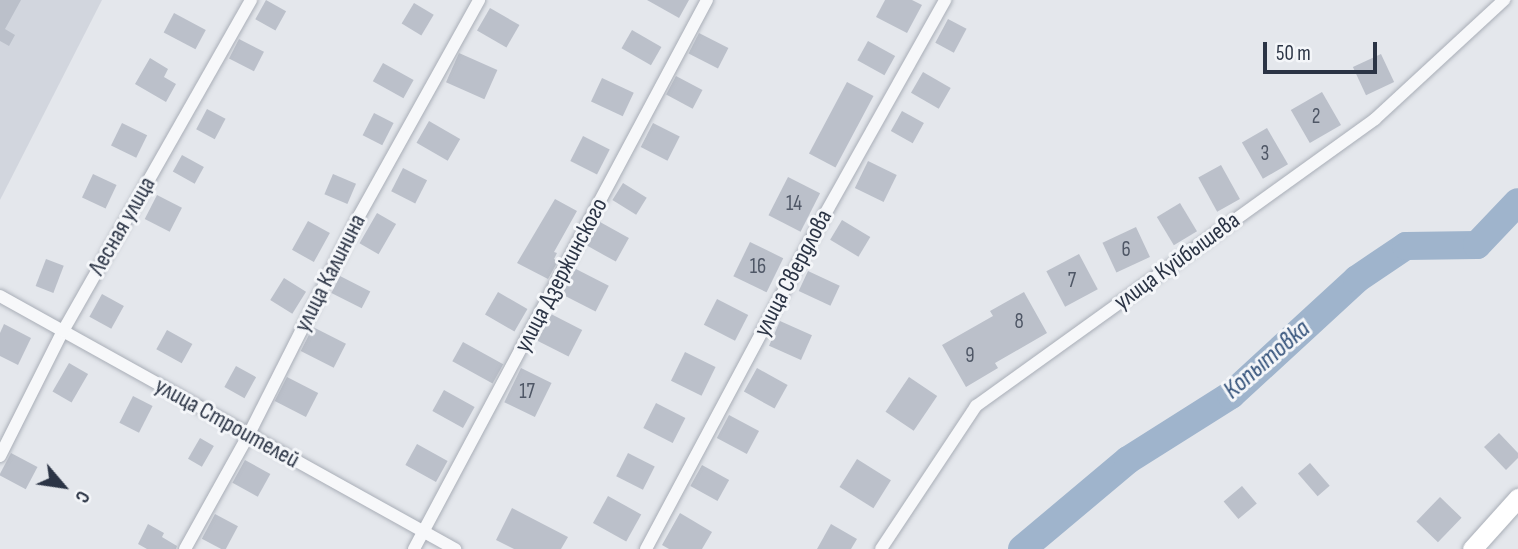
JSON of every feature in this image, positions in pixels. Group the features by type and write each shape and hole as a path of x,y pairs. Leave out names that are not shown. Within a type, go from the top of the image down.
{"main road":[{"path":"1472,549 1518,498"}],"street":[{"name":"Лесная улица","path":"0,456 63,331 251,0"},
{"name":"улица Калинина","path":"185,549 248,436 359,216 479,0"},
{"name":"улица Дзержинского","path":"414,549 707,0"},
{"name":"улица Свердлова","path":"646,549 824,216 945,0"},
{"name":"улица Куйбышева","path":"881,549 976,406 1375,119 1504,0"},
{"name":"улица Строителей","path":"0,296 455,549"}],"shaded area":[{"path":"0,0 102,0 0,200"}],"building":[{"path":"0,0 21,0 5,29 15,35 9,46 0,41"},
{"path":"266,0 286,11 275,30 255,19"},
{"path":"647,0 689,0 679,18"},
{"path":"885,0 912,0 922,5 907,33 876,17"},
{"path":"414,3 434,15 421,35 402,24"},
{"path":"490,8 519,25 506,48 477,31"},
{"path":"174,13 206,30 195,49 164,32"},
{"path":"948,19 967,29 954,53 935,43"},
{"path":"632,30 661,47 651,65 622,48"},
{"path":"699,33 728,48 718,68 689,53"},
{"path":"239,39 264,52 254,71 229,59"},
{"path":"868,41 895,56 884,75 857,60"},
{"path":"459,53 497,70 484,99 446,82"},
{"path":"1381,54 1394,82 1366,95 1353,67"},
{"path":"150,58 168,69 164,77 176,84 166,102 135,84"},
{"path":"383,63 414,80 403,98 373,81"},
{"path":"923,72 951,88 939,109 911,93"},
{"path":"676,76 702,90 693,109 666,95"},
{"path":"602,78 634,93 623,116 591,102"},
{"path":"847,82 873,96 835,168 809,154"},
{"path":"1322,92 1341,125 1310,143 1291,110"},
{"path":"207,109 226,119 215,139 196,129"},
{"path":"902,111 924,123 913,143 891,131"},
{"path":"374,113 394,123 382,145 363,135"},
{"path":"429,121 460,139 448,161 416,143"},
{"path":"122,123 147,135 136,158 111,145"},
{"path":"653,123 680,137 667,161 641,147"},
{"path":"1267,128 1288,164 1263,179 1242,142"},
{"path":"583,136 610,150 597,175 570,161"},
{"path":"182,155 204,167 195,184 173,172"},
{"path":"868,161 897,175 884,202 855,188"},
{"path":"1221,165 1240,199 1217,212 1198,178"},
{"path":"403,168 427,180 415,203 391,191"},
{"path":"93,174 117,185 106,209 82,198"},
{"path":"333,174 356,184 347,204 324,194"},
{"path":"788,177 820,193 801,232 768,215"},
{"path":"623,183 647,198 636,215 612,200"},
{"path":"157,195 182,208 170,232 145,219"},
{"path":"555,199 577,211 554,252 557,253 554,259 558,261 548,279 517,263"},
{"path":"1180,203 1197,231 1174,245 1157,217"},
{"path":"377,213 396,224 379,254 360,243"},
{"path":"842,220 870,237 858,257 830,240"},
{"path":"308,221 330,233 314,262 292,250"},
{"path":"600,222 629,238 616,262 587,246"},
{"path":"1136,227 1150,257 1116,273 1102,243"},
{"path":"750,242 783,258 767,292 733,276"},
{"path":"1079,254 1098,289 1065,307 1046,271"},
{"path":"46,259 64,266 53,293 36,286"},
{"path":"574,268 609,286 596,312 561,294"},
{"path":"808,271 840,286 830,306 799,291"},
{"path":"340,276 370,291 362,308 331,293"},
{"path":"284,278 306,292 292,314 270,300"},
{"path":"498,292 527,309 514,332 485,315"},
{"path":"1024,292 1047,333 995,363 998,368 966,387 942,345 993,316 990,311"},
{"path":"102,294 124,306 111,329 89,317"},
{"path":"717,299 748,315 735,341 704,325"},
{"path":"551,314 582,330 569,357 537,341"},
{"path":"780,321 812,335 801,360 769,346"},
{"path":"4,324 31,338 18,365 0,356 0,333"},
{"path":"313,327 346,344 334,368 301,351"},
{"path":"167,330 192,344 182,363 156,349"},
{"path":"463,342 503,364 493,384 452,361"},
{"path":"685,352 716,367 702,396 671,381"},
{"path":"69,363 88,374 72,403 52,392"},
{"path":"236,366 256,377 244,398 224,387"},
{"path":"521,368 552,383 535,417 504,402"},
{"path":"757,368 788,385 775,409 744,392"},
{"path":"287,377 318,393 306,417 275,401"},
{"path":"909,377 937,396 914,431 886,412"},
{"path":"444,390 475,407 463,428 432,411"},
{"path":"133,396 153,406 139,433 119,423"},
{"path":"656,403 685,418 673,443 643,428"},
{"path":"729,415 759,431 747,454 717,438"},
{"path":"1499,433 1518,453 1518,458 1506,470 1484,447"},
{"path":"200,438 214,446 202,467 188,459"},
{"path":"417,444 448,461 436,482 405,465"},
{"path":"11,453 37,467 26,489 0,475"},
{"path":"628,453 655,467 643,490 616,476"},
{"path":"857,459 891,480 873,508 840,487"},
{"path":"245,460 270,474 258,497 232,483"},
{"path":"1310,463 1330,486 1318,496 1298,473"},
{"path":"702,465 729,480 717,501 690,486"},
{"path":"1242,486 1257,504 1238,519 1224,501"},
{"path":"608,496 641,514 626,542 593,523"},
{"path":"1440,497 1462,518 1438,542 1416,521"},
{"path":"512,508 568,537 561,549 514,549 496,540"},
{"path":"680,513 712,532 702,549 669,549 662,545"},
{"path":"215,514 238,526 226,549 202,539"},
{"path":"148,524 164,533 162,537 177,546 176,549 147,549 138,544"},
{"path":"831,524 857,539 851,549 817,549"}],"waterway":[{"name":"Копытовка","path":"1022,549 1128,460 1231,395 1357,279 1406,246 1477,245 1518,202"}]}
